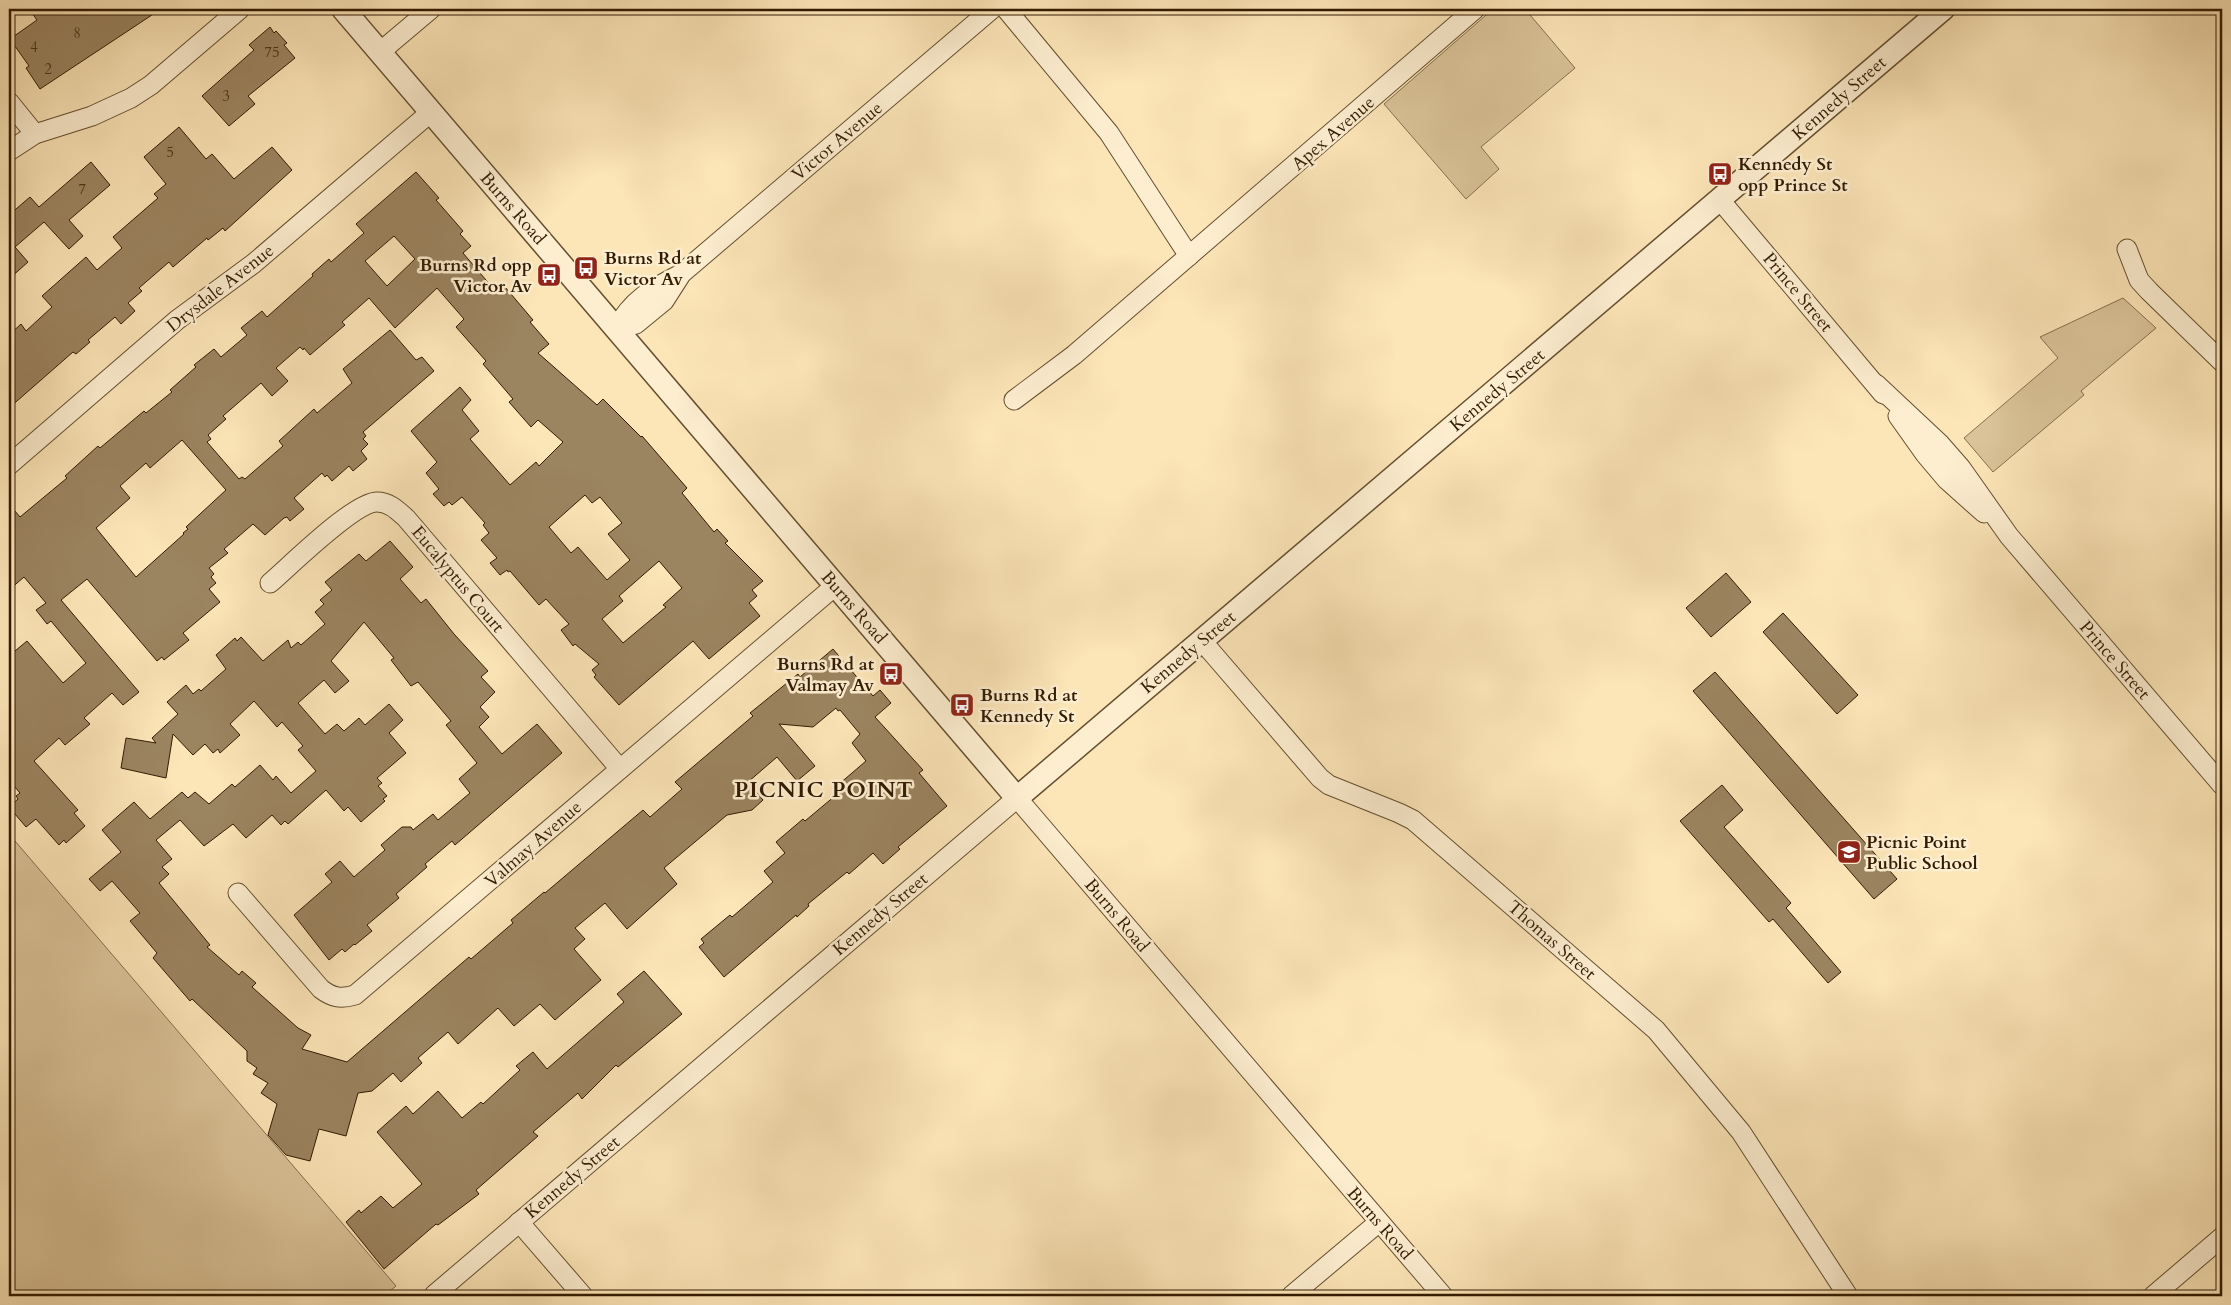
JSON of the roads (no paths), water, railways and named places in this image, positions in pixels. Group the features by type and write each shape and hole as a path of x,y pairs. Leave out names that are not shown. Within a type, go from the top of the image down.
{"street":[{"path":"9,151 35,134 92,116 131,98 150,85 240,9"},
{"name":"Burns Road","path":"343,9 1443,1296"},
{"path":"380,52 431,9"},
{"name":"Victor Avenue","path":"616,329 625,312 633,305 653,288 682,274 992,9"},
{"path":"1006,9 1105,127 1190,256"},
{"name":"Apex Avenue","path":"1014,400 1074,354 1190,256 1475,9"},
{"name":"Kennedy Street","path":"434,1295 1943,9"},
{"path":"9,102 35,134"},
{"name":"Drysdale Avenue","path":"9,465 177,320 253,264 431,112"},
{"name":"Prince Street","path":"1720,200 1876,384 1925,454 1947,480 2009,536 2222,785"},
{"path":"2127,249 2139,280 2222,362"},
{"name":"Eucalyptus Court","path":"270,584 357,509 376,502 387,504 406,518 620,769"},
{"name":"Valmay Avenue","path":"238,893 321,989 329,995 345,998 355,994 835,586"},
{"name":"Thomas Street","path":"1202,641 1320,778 1329,785 1412,820 1645,1019 1737,1126 1848,1296"},
{"path":"519,1222 583,1296"},
{"path":"1291,1296 1379,1222"},
{"path":"2153,1296 2222,1237"}],"place":[{"name":"Kennedy St opp Prince St","path":"1720,174"},
{"name":"Burns Rd at Victor Av","path":"586,268"},
{"name":"Burns Rd opp Victor Av","path":"549,275"},
{"name":"Burns Rd at Valmay Av","path":"891,674"},
{"name":"Burns Rd at Kennedy St","path":"962,705"},
{"name":"Picnic Point Public School","path":"1849,852"}],"district":[{"name":"PICNIC POINT","path":"824,789"}]}
